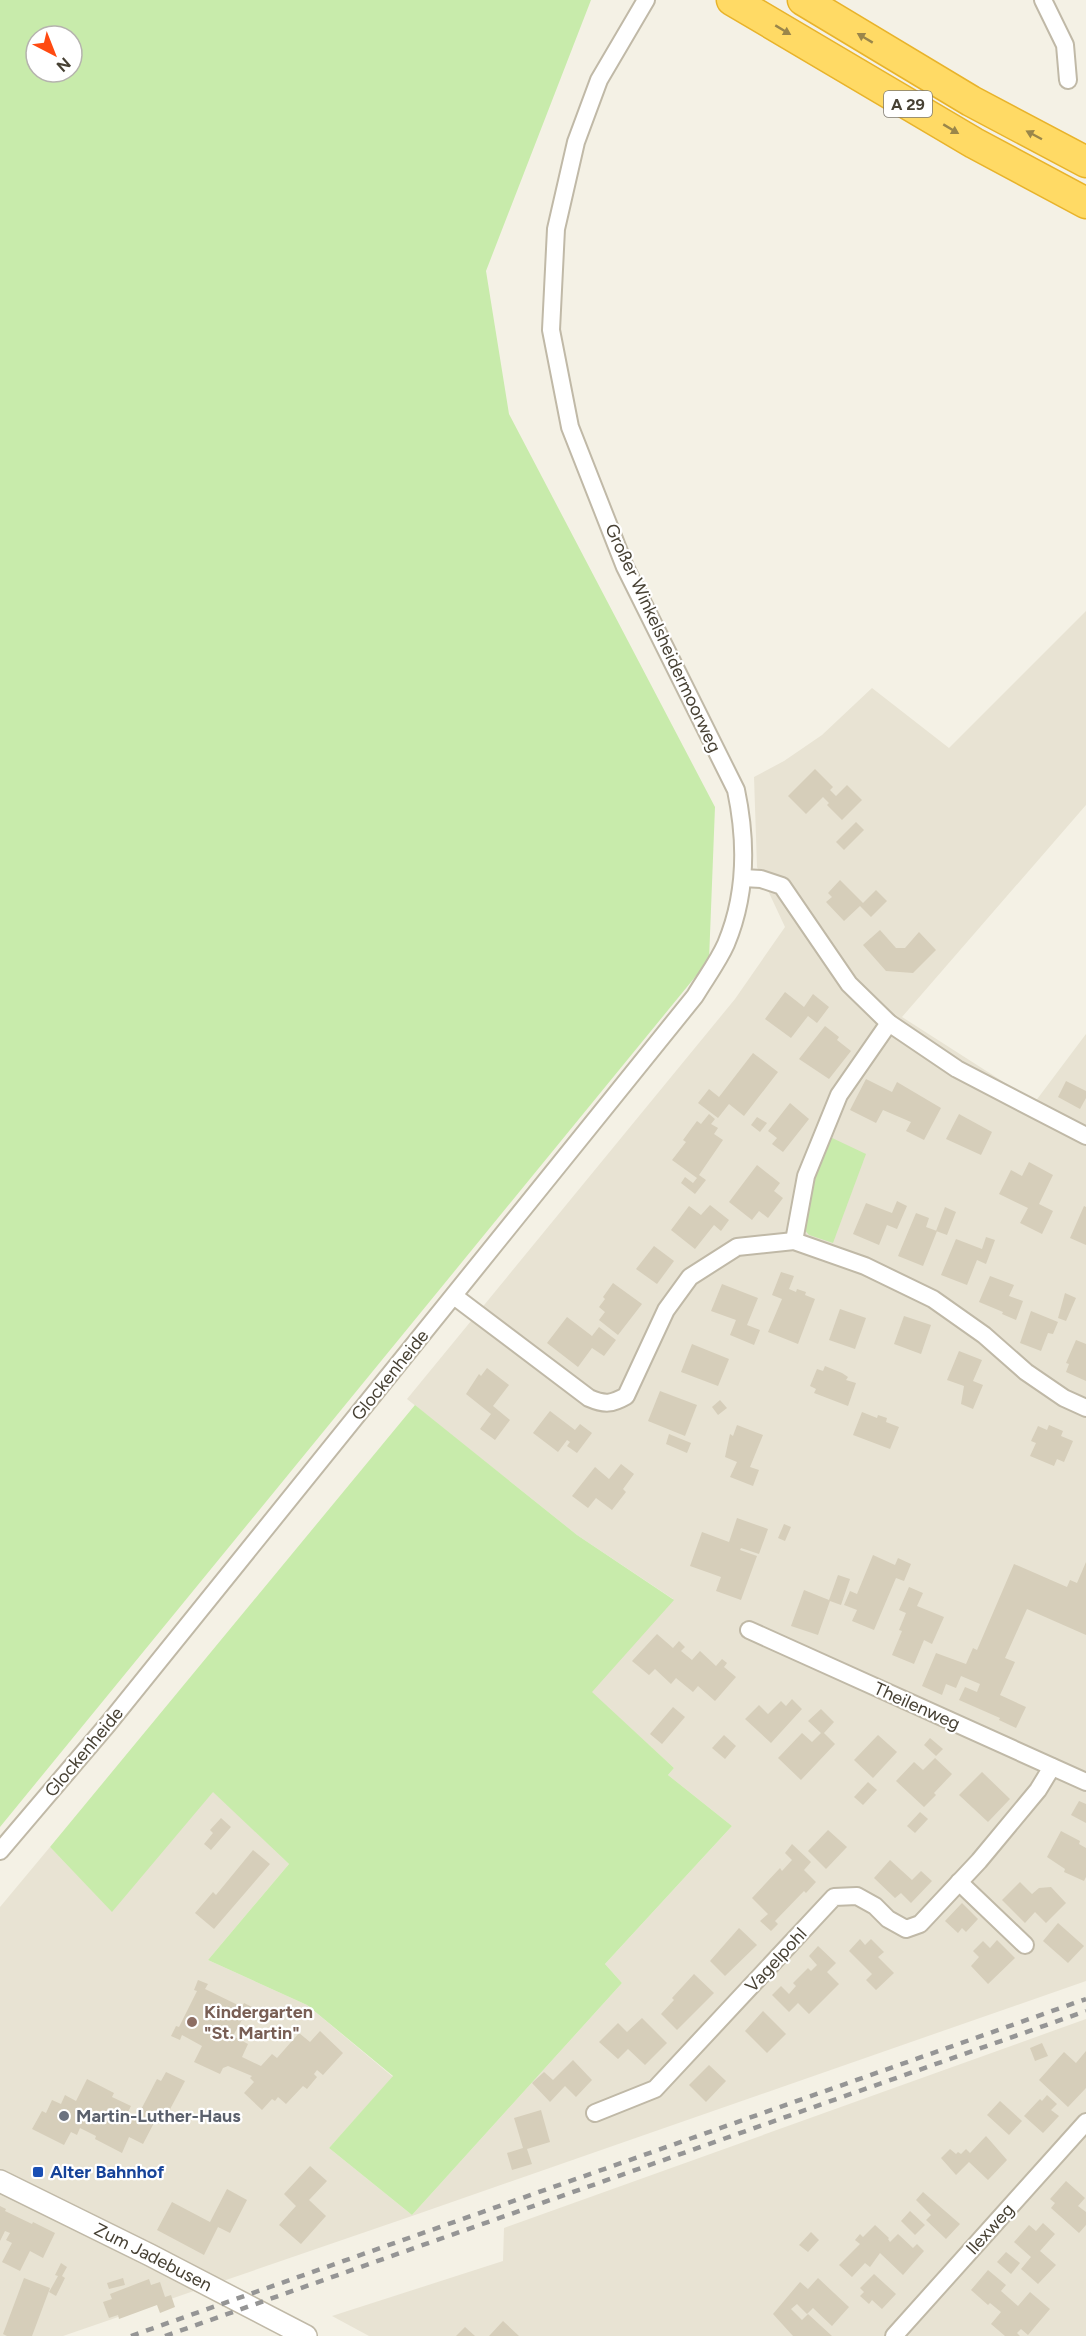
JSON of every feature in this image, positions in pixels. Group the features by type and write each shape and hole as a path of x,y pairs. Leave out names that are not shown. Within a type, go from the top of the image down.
{"highway":[{"name":"A 29","path":"732,0 974,143 1086,203"},
{"name":"A 29","path":"802,0 971,101 1086,162"}],"street":[{"name":"Großer Winkelsheidermoorweg","path":"646,0 599,80 576,141 556,229 551,330 570,427 625,567 736,790 743,824 743,878"},
{"path":"1043,0 1065,45 1068,80"},
{"path":"743,878 761,879 782,886 849,984 889,1023 957,1069 1086,1136"},
{"name":"Glockenheide","path":"0,1851 108,1724 695,996 726,945 743,878"},
{"path":"794,1241 806,1176 839,1095 889,1023"},
{"path":"454,1296 590,1398 602,1404 615,1403 626,1396 666,1310 690,1277 737,1247 794,1241 865,1266 933,1299 984,1335 1026,1372 1064,1398 1086,1408"},
{"name":"Theilenweg","path":"748,1630 1086,1782"},
{"name":"Vagelpohl","path":"596,2114 655,2089 834,1897 857,1896 906,1929 920,1924 1038,1790 1052,1767"},
{"path":"959,1882 1025,1945"},
{"name":"Ilexweg","path":"894,2336 1086,2122"},
{"name":"Zum Jadebusen","path":"0,2181 306,2336"}],"shaded area":[{"path":"1086,611 1086,805 902,1017 1035,1102 1086,1034 1086,1981 412,2216 63,2336 0,2336 0,1907 50,1847 112,1911 213,1791 289,1864 208,1960 307,2005 393,2077 329,2148 412,2215 622,1983 605,1964 732,1826 668,1775 674,1768 591,1692 673,1599 577,1535 407,1399 735,999 785,927 757,867 754,777 784,761 822,735 872,688 949,748"},
{"path":"1086,2019 1086,2336 369,2336 332,2316 503,2261 504,2228"}],"green space":[{"path":"0,0 591,0 486,271 509,414 715,807 709,960 0,1827"},
{"path":"828,1136 866,1154 833,1243 809,1235 804,1229 816,1168"},
{"path":"415,1405 577,1535 674,1600 592,1692 674,1768 668,1775 732,1826 605,1964 622,1983 412,2215 329,2148 393,2076 307,2005 208,1960 289,1864 213,1792 112,1912 50,1847"}],"building":[{"path":"815,769 833,787 830,790 836,796 847,785 862,800 842,820 827,805 829,803 823,797 806,814 788,796"},
{"path":"856,822 864,830 844,850 836,842"},
{"path":"840,880 863,903 876,890 887,901 871,917 860,906 844,921 826,902 832,897 828,893"},
{"path":"880,930 896,948 905,948 919,932 936,950 913,973 886,971 863,945"},
{"path":"785,992 804,1007 813,994 829,1007 817,1023 808,1016 791,1038 765,1019"},
{"path":"825,1026 851,1051 829,1079 799,1059"},
{"path":"753,1053 778,1072 744,1116 729,1104 718,1118 698,1103 709,1089 719,1097"},
{"path":"866,1079 892,1092 897,1082 941,1108 924,1140 906,1131 911,1122 883,1110 876,1123 850,1110"},
{"path":"1066,1081 1086,1091 1086,1098 1080,1109 1058,1097"},
{"path":"790,1103 809,1119 783,1152 772,1144 777,1138 768,1131"},
{"path":"709,1114 715,1119 711,1124 718,1128 714,1134 723,1140 699,1175 706,1180 695,1194 681,1183 685,1177 693,1183 697,1178 672,1160 686,1142 683,1140 697,1121 701,1124"},
{"path":"959,1114 992,1132 981,1155 946,1139"},
{"path":"757,1117 767,1123 760,1132 751,1125"},
{"path":"1029,1162 1053,1175 1039,1204 1053,1211 1042,1234 1020,1223 1028,1208 999,1194 1011,1170 1022,1176"},
{"path":"757,1165 780,1183 774,1191 783,1198 768,1218 759,1211 752,1220 729,1202"},
{"path":"897,1201 907,1206 897,1229 887,1225 879,1245 853,1234 866,1203 892,1213"},
{"path":"710,1205 729,1220 721,1231 714,1225 695,1249 671,1230 689,1206 701,1215"},
{"path":"1084,1206 1086,1207 1086,1245 1070,1238"},
{"path":"945,1207 956,1212 947,1235 936,1231"},
{"path":"916,1213 929,1218 926,1227 937,1231 923,1266 898,1256"},
{"path":"986,1237 995,1240 986,1264 977,1260 967,1285 941,1275 956,1239 982,1249"},
{"path":"654,1246 674,1261 657,1284 636,1269"},
{"path":"781,1272 794,1276 789,1289 806,1292 805,1295 815,1299 798,1344 768,1332 782,1299 772,1295"},
{"path":"990,1276 1014,1285 1009,1296 1023,1301 1016,1320 979,1302"},
{"path":"613,1283 642,1304 618,1335 599,1320 605,1312 599,1307"},
{"path":"722,1284 758,1298 747,1325 760,1330 754,1345 730,1335 736,1320 711,1311"},
{"path":"1065,1293 1076,1298 1066,1321 1058,1318"},
{"path":"840,1309 866,1318 855,1349 829,1340"},
{"path":"1031,1311 1058,1322 1053,1334 1048,1333 1041,1351 1020,1343"},
{"path":"904,1316 931,1325 921,1354 894,1344"},
{"path":"567,1317 592,1336 599,1327 616,1340 604,1356 592,1348 578,1367 547,1343"},
{"path":"1076,1340 1086,1344 1086,1381 1066,1372 1069,1364 1066,1363"},
{"path":"692,1344 729,1359 718,1386 681,1372"},
{"path":"959,1351 982,1360 973,1381 983,1385 973,1409 961,1404 964,1386 947,1380"},
{"path":"825,1366 848,1377 846,1380 856,1383 848,1406 814,1393 816,1389 810,1386 817,1369 823,1371"},
{"path":"487,1368 509,1385 493,1406 510,1420 495,1440 480,1429 491,1414 466,1394 479,1374 481,1376"},
{"path":"660,1391 697,1405 685,1436 648,1421"},
{"path":"720,1400 727,1408 718,1415 712,1407"},
{"path":"550,1411 575,1430 580,1424 592,1433 577,1453 567,1446 570,1442 567,1440 558,1452 533,1433"},
{"path":"862,1412 877,1418 878,1415 887,1418 886,1422 899,1427 890,1449 853,1435"},
{"path":"737,1425 763,1435 750,1467 759,1470 753,1486 730,1477 737,1462 725,1457 730,1434 733,1436"},
{"path":"1049,1425 1063,1431 1061,1436 1073,1441 1064,1462 1057,1459 1054,1466 1030,1456 1036,1443 1031,1441 1038,1426 1047,1430"},
{"path":"669,1434 691,1443 687,1453 666,1444"},
{"path":"621,1464 634,1474 623,1489 626,1492 612,1510 596,1498 588,1508 572,1496 595,1467 609,1479"},
{"path":"737,1518 768,1529 759,1554 741,1548 740,1550 757,1556 741,1600 716,1591 721,1577 690,1566 702,1532 729,1542"},
{"path":"784,1524 791,1527 785,1541 778,1538"},
{"path":"873,1555 895,1565 898,1558 911,1564 904,1581 896,1578 874,1630 852,1621 857,1610 844,1605 850,1591 857,1594"},
{"path":"1086,1562 1086,1635 1027,1609 1005,1658 1015,1662 1000,1695 1026,1707 1016,1728 999,1720 1000,1718 959,1700 965,1687 977,1692 980,1684 961,1676 956,1688 946,1684 942,1695 922,1686 936,1653 966,1664 973,1648 977,1650 1014,1564 1067,1587 1070,1580 1077,1583"},
{"path":"838,1575 850,1579 841,1605 830,1601 818,1635 791,1626 804,1590 829,1600"},
{"path":"909,1587 923,1593 917,1606 944,1617 932,1644 924,1640 914,1664 892,1655 902,1631 899,1630 906,1613 899,1610"},
{"path":"657,1634 673,1648 679,1641 685,1647 681,1651 692,1660 700,1651 716,1666 722,1659 727,1663 724,1667 736,1677 715,1701 698,1686 693,1692 676,1678 671,1684 655,1669 649,1675 632,1661"},
{"path":"792,1699 802,1709 771,1743 745,1719 759,1705 768,1714 781,1701 786,1706"},
{"path":"673,1707 685,1717 662,1744 650,1734"},
{"path":"821,1709 834,1722 824,1733 835,1744 801,1780 778,1758 802,1733 812,1742 821,1733 808,1721"},
{"path":"724,1735 736,1746 725,1759 712,1748"},
{"path":"878,1735 897,1752 873,1778 854,1760"},
{"path":"930,1738 943,1749 936,1756 924,1745"},
{"path":"935,1758 952,1774 924,1807 896,1781 914,1762 923,1770"},
{"path":"982,1772 1010,1799 988,1822 959,1795"},
{"path":"868,1782 877,1790 863,1805 854,1797"},
{"path":"1079,1801 1086,1804 1086,1823 1071,1815"},
{"path":"920,1812 928,1819 915,1833 907,1826"},
{"path":"221,1818 231,1827 211,1850 204,1844 213,1833 210,1830"},
{"path":"828,1830 847,1847 826,1869 808,1851"},
{"path":"1061,1831 1080,1841 1079,1844 1086,1848 1084,1881 1064,1872 1065,1869 1047,1857"},
{"path":"792,1844 811,1862 804,1870 816,1882 775,1921 778,1924 771,1931 760,1921 768,1914 752,1898 780,1868 782,1871 792,1860 785,1853"},
{"path":"253,1850 270,1864 214,1929 195,1913 213,1892 216,1895"},
{"path":"890,1860 912,1880 921,1871 932,1881 911,1903 901,1893 895,1898 874,1878"},
{"path":"1020,1882 1032,1894 1039,1888 1051,1887 1066,1903 1046,1923 1035,1912 1025,1923 1002,1900"},
{"path":"962,1903 978,1919 966,1932 962,1928 958,1933 945,1921"},
{"path":"1058,1923 1084,1946 1068,1963 1043,1941"},
{"path":"739,1928 757,1945 725,1976 710,1961"},
{"path":"860,1939 865,1945 871,1939 884,1952 878,1957 894,1973 876,1990 866,1980 872,1974 849,1951"},
{"path":"997,1940 1015,1958 988,1984 971,1966 979,1957 973,1951 983,1941 990,1948"},
{"path":"818,1946 836,1963 827,1972 839,1984 809,2014 798,2003 789,2012 772,1995 781,1986 789,1994 796,1986 793,1983 808,1968 811,1971 817,1965 809,1956"},
{"path":"694,1974 714,1993 677,2030 661,2014"},
{"path":"198,1980 208,1984 205,1989 242,2007 244,2003 252,2007 248,2017 244,2016 233,2036 248,2044 242,2057 261,2066 272,2054 277,2058 299,2033 310,2042 320,2031 343,2053 323,2075 317,2070 314,2074 317,2077 307,2089 303,2086 286,2104 278,2097 275,2101 272,2099 262,2110 244,2093 254,2082 250,2078 252,2076 228,2066 223,2068 220,2074 194,2062 202,2046 182,2035 180,2040 171,2036 176,2026 179,2027 197,1991 194,1990"},
{"path":"763,2011 786,2034 767,2053 745,2031"},
{"path":"642,2018 667,2043 645,2065 628,2049 618,2059 599,2042 618,2023 627,2032"},
{"path":"1042,2043 1048,2056 1035,2061 1030,2048"},
{"path":"1086,2051 1086,2088 1068,2107 1039,2080 1064,2052 1076,2063"},
{"path":"573,2060 592,2080 576,2097 565,2086 550,2102 532,2083 544,2072 553,2080"},
{"path":"709,2065 726,2081 706,2102 689,2085"},
{"path":"166,2072 185,2081 168,2113 165,2111 160,2121 156,2119 143,2144 129,2137 122,2153 80,2128 77,2135 71,2132 64,2145 32,2129 42,2111 46,2113 52,2100 61,2104 65,2095 76,2101 87,2079 114,2093 112,2097 131,2106 126,2116 135,2121 157,2079 161,2081"},
{"path":"1047,2095 1057,2104 1051,2110 1059,2116 1043,2133 1024,2116"},
{"path":"1000,2101 1022,2121 1009,2135 987,2115"},
{"path":"541,2110 550,2142 527,2149 532,2164 512,2170 507,2153 523,2148 514,2118"},
{"path":"986,2136 1007,2160 988,2180 969,2162 956,2175 941,2158 950,2149 956,2154 958,2152 961,2154 966,2149 970,2153"},
{"path":"310,2166 327,2181 309,2200 326,2216 301,2244 279,2225 296,2206 284,2194"},
{"path":"1066,2181 1085,2198 1078,2206 1086,2212 1086,2225 1079,2233 1051,2208 1055,2203 1050,2199"},
{"path":"227,2189 247,2200 230,2233 218,2227 204,2255 157,2230 172,2202 210,2222"},
{"path":"923,2192 960,2224 946,2239 926,2220 931,2215 916,2200"},
{"path":"0,2206 6,2209 5,2211 55,2233 43,2258 30,2251 20,2271 2,2262 12,2243 6,2240 10,2233 5,2231 0,2241"},
{"path":"910,2211 925,2225 915,2235 901,2221"},
{"path":"1043,2223 1055,2234 1040,2251 1056,2265 1038,2284 1021,2269 1031,2257 1014,2242 1029,2225 1036,2231"},
{"path":"875,2225 889,2238 890,2242 898,2234 913,2248 917,2244 924,2251 903,2275 880,2253 870,2267 865,2263 852,2277 839,2265 860,2244 855,2240 860,2234 863,2237"},
{"path":"811,2232 819,2240 808,2252 799,2245"},
{"path":"1006,2252 1020,2263 1011,2274 997,2262"},
{"path":"61,2263 67,2267 62,2276 65,2278 56,2296 49,2292 58,2276 55,2275"},
{"path":"988,2270 1006,2285 1001,2291 1018,2306 1030,2292 1050,2309 1028,2335 1021,2329 1017,2333 1020,2336 1005,2336 991,2324 1001,2312 990,2303 988,2305 971,2290"},
{"path":"874,2274 896,2294 882,2309 872,2300 869,2304 860,2296 864,2292 860,2288"},
{"path":"24,2278 50,2288 32,2336 7,2336 3,2334"},
{"path":"123,2278 125,2285 109,2289 107,2283"},
{"path":"818,2278 849,2307 832,2326 813,2308 807,2314 797,2304 791,2309 802,2320 808,2314 832,2336 793,2336 773,2314 800,2282 808,2289"},
{"path":"149,2279 151,2285 160,2282 165,2297 171,2295 175,2307 160,2313 157,2305 119,2319 118,2315 109,2318 103,2302 112,2299 110,2294"},
{"path":"503,2321 519,2336 489,2336"},
{"path":"465,2327 475,2336 456,2336"}],"railway":[{"path":"131,2336 1086,1999"},
{"path":"165,2336 1086,2011"}],"place":[{"name":"Kindergarten \"St. Martin\"","path":"192,2022"},
{"name":"Martin-Luther-Haus","path":"64,2116"},
{"name":"Alter Bahnhof","path":"38,2172"}]}
